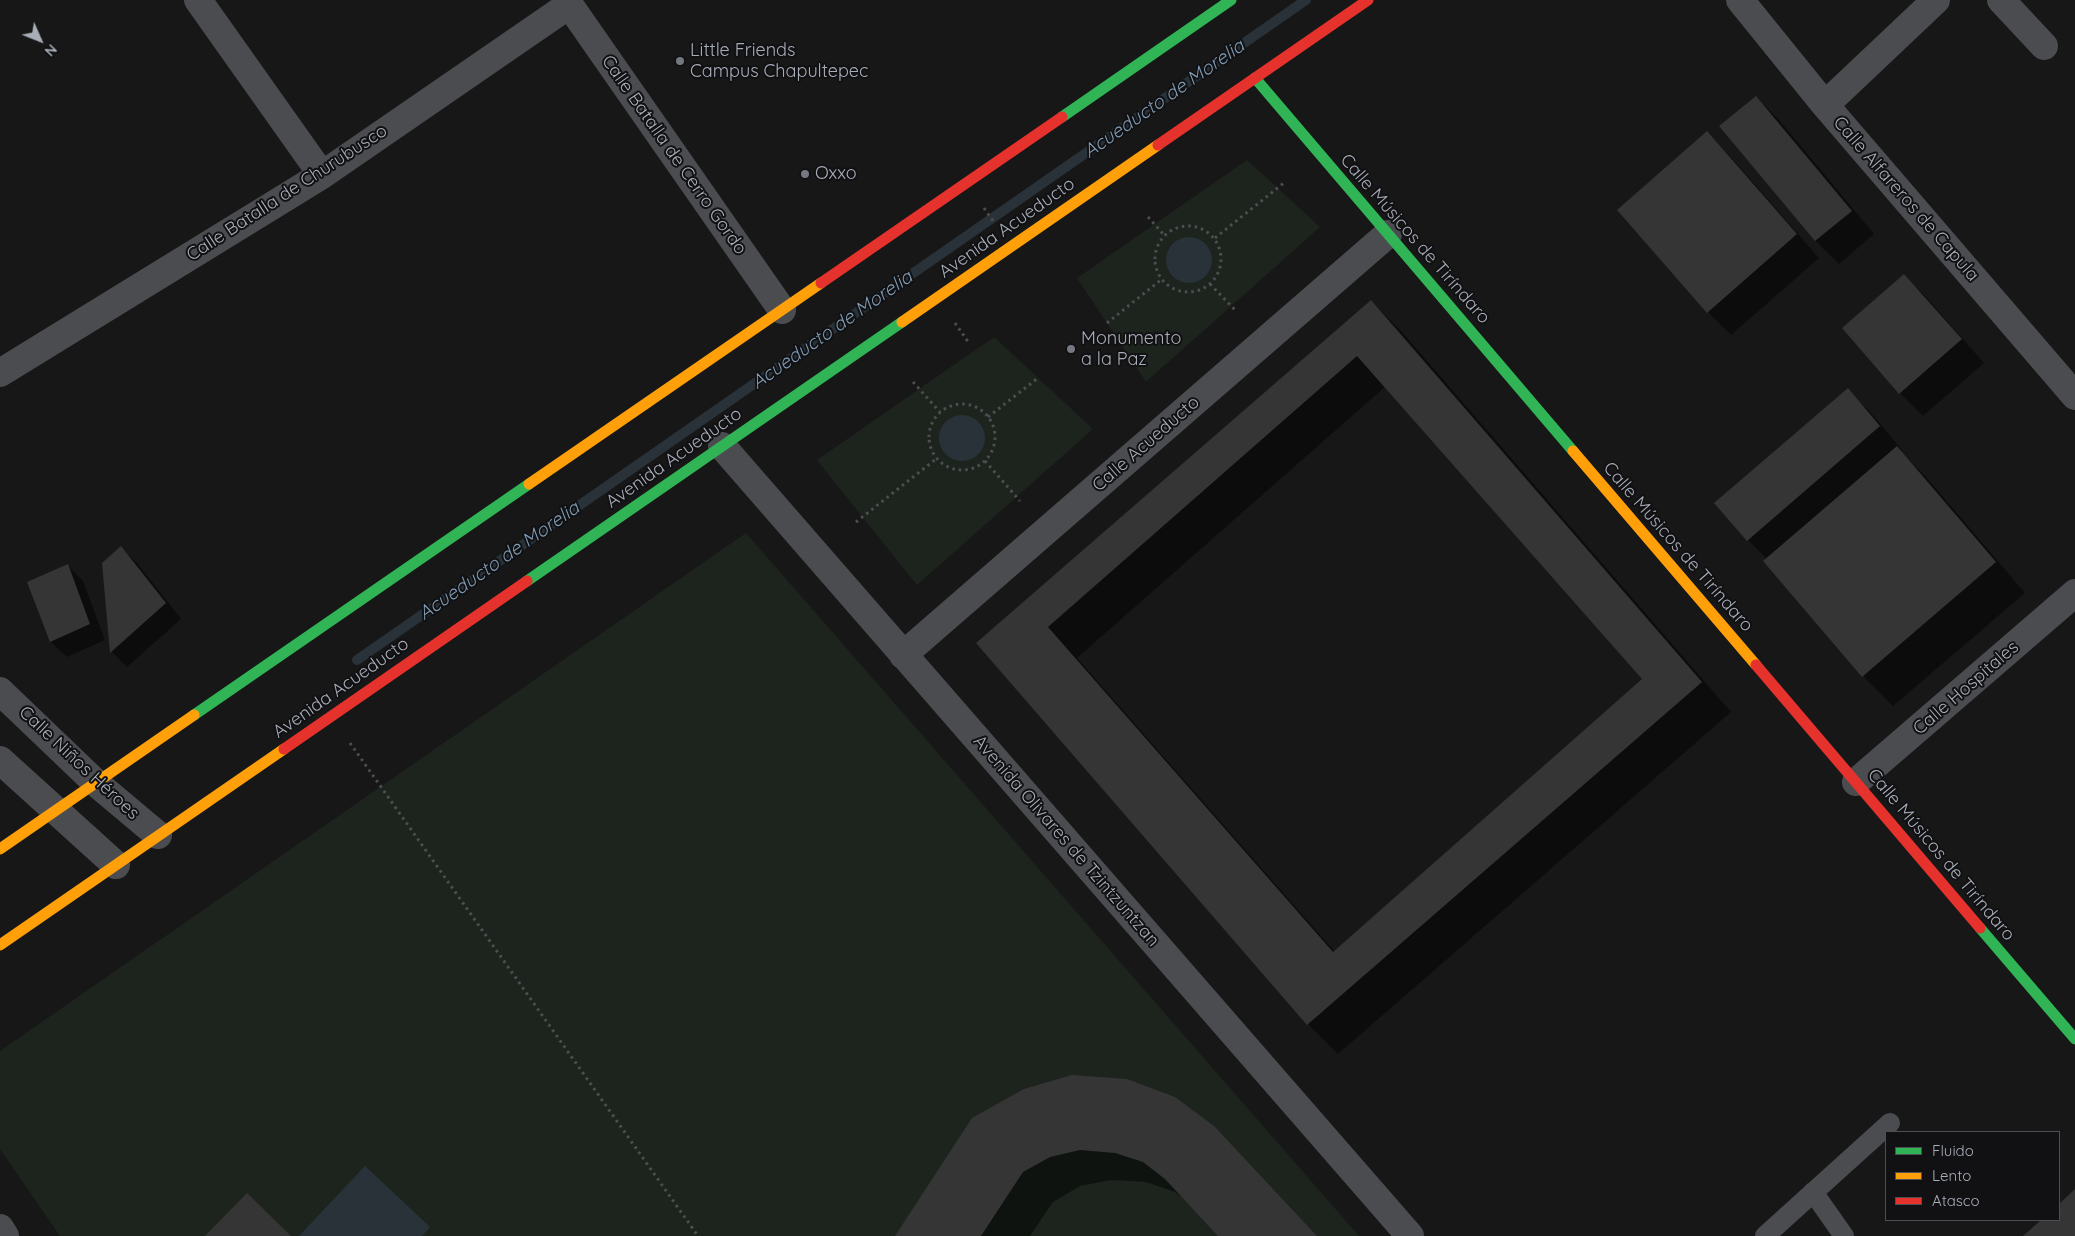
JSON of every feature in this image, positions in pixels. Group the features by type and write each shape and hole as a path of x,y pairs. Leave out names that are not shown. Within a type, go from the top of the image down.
{"main road":[{"name":"Avenida Acueducto","path":"0,945 1368,0"},
{"path":"0,849 1229,1"},
{"name":"Calle Músicos de Tiríndaro","path":"1255,78 2075,1038"}],"street":[{"path":"198,0 322,174"},
{"name":"Calle Alfareros de Capula","path":"1740,0 1825,105 2075,396"},
{"path":"1825,105 1936,0"},
{"path":"2001,0 2044,46"},
{"name":"Calle Batalla de Churubusco","path":"0,373 322,174 568,2"},
{"name":"Calle Batalla de Cerro Gordo","path":"568,2 782,310"},
{"name":"Calle Acueducto","path":"903,655 1388,234"},
{"name":"Avenida Olivares de Tzintzuntzan","path":"722,446 1410,1236"},
{"name":"Calle Hospitales","path":"1856,782 2075,593"},
{"name":"Calle Niños Héroes","path":"0,691 96,783 158,835"},
{"path":"0,760 116,865"},
{"path":"0,1228 5,1236"}],"lane":[{"path":"1765,1236 1890,1123"},
{"path":"1812,1192 1844,1236"}],"path":[{"path":"1215,238 1285,182"},
{"path":"1148,217 1166,236"},
{"path":"1186,226 1197,227 1215,238 1220,247 1221,263 1216,278 1198,291 1187,293 1176,290 1166,284 1155,265 1159,243 1166,236 1176,228 1186,226"},
{"path":"1107,323 1162,279"},
{"path":"1210,284 1237,312"},
{"path":"988,417 1038,378"},
{"path":"914,382 940,412"},
{"path":"970,405 980,409 988,417 993,426 995,436 994,446 985,461 972,470 961,471 949,468 936,459 929,443 929,432 933,421 940,412 950,406 970,405"},
{"path":"856,522 936,459"},
{"path":"985,461 1020,501"},
{"path":"332,715 698,1236"}],"shaded area":[{"path":"1247,160 1320,227 1146,382 1077,278"},
{"path":"1184,237 1194,237 1208,247 1212,260 1208,273 1202,279 1194,283 1184,283 1170,273 1166,265 1166,255 1176,241"},
{"path":"994,337 1093,429 917,585 817,460"},
{"path":"967,415 971,416 981,425 984,429 984,447 975,457 967,461 957,461 949,457 940,447 939,433 943,425 953,416"},
{"path":"746,533 1359,1236 60,1236 0,1149 0,1051"},
{"path":"365,1166 430,1227 422,1236 299,1236"}],"building":[{"path":"1756,96 1852,211 1815,241 1719,126"},
{"path":"1707,131 1797,234 1707,313 1617,210"},
{"path":"1904,274 1962,339 1899,394 1842,328"},
{"path":"1371,300 1702,682 1307,1025 976,643","holes":["1357,356 1642,679 1333,952 1048,627"]},
{"path":"1848,388 1880,426 1747,541 1714,503"},
{"path":"1897,446 1996,562 1862,677 1763,561"},
{"path":"121,546 166,603 110,653 102,563"},
{"path":"68,564 90,624 50,642 27,582"},
{"path":"1072,1075 1127,1079 1175,1097 1214,1126 1317,1236 1218,1236 1165,1179 1143,1162 1115,1153 1080,1150 1050,1157 1023,1172 981,1236 895,1236 972,1118 1024,1089"},
{"path":"2075,1189 2075,1236 2023,1236 2040,1221 2060,1221 2060,1203"},
{"path":"247,1193 291,1236 205,1236"}],"waterway":[{"name":"Acueducto de Morelia","path":"357,660 1306,0"}],"traffic: fast":[{"path":"1062,117 1231,0"},
{"path":"1255,78 1573,451"},
{"path":"527,581 902,322"},
{"path":"194,715 529,484"},
{"path":"1980,928 2075,1039"}],"traffic: slow":[{"path":"902,322 1158,145"},
{"path":"529,484 821,283"},
{"path":"1573,451 1756,665"},
{"path":"0,849 194,715"},
{"path":"0,945 284,749"}],"traffic: jam":[{"path":"1158,145 1368,0"},
{"path":"821,283 1062,117"},
{"path":"284,749 527,581"},
{"path":"1756,665 1980,928"}],"place":[{"name":"Little Friends Campus Chapultepec","path":"680,61"},
{"name":"Oxxo","path":"805,174"},
{"name":"Monumento a la Paz","path":"1071,349"}]}
